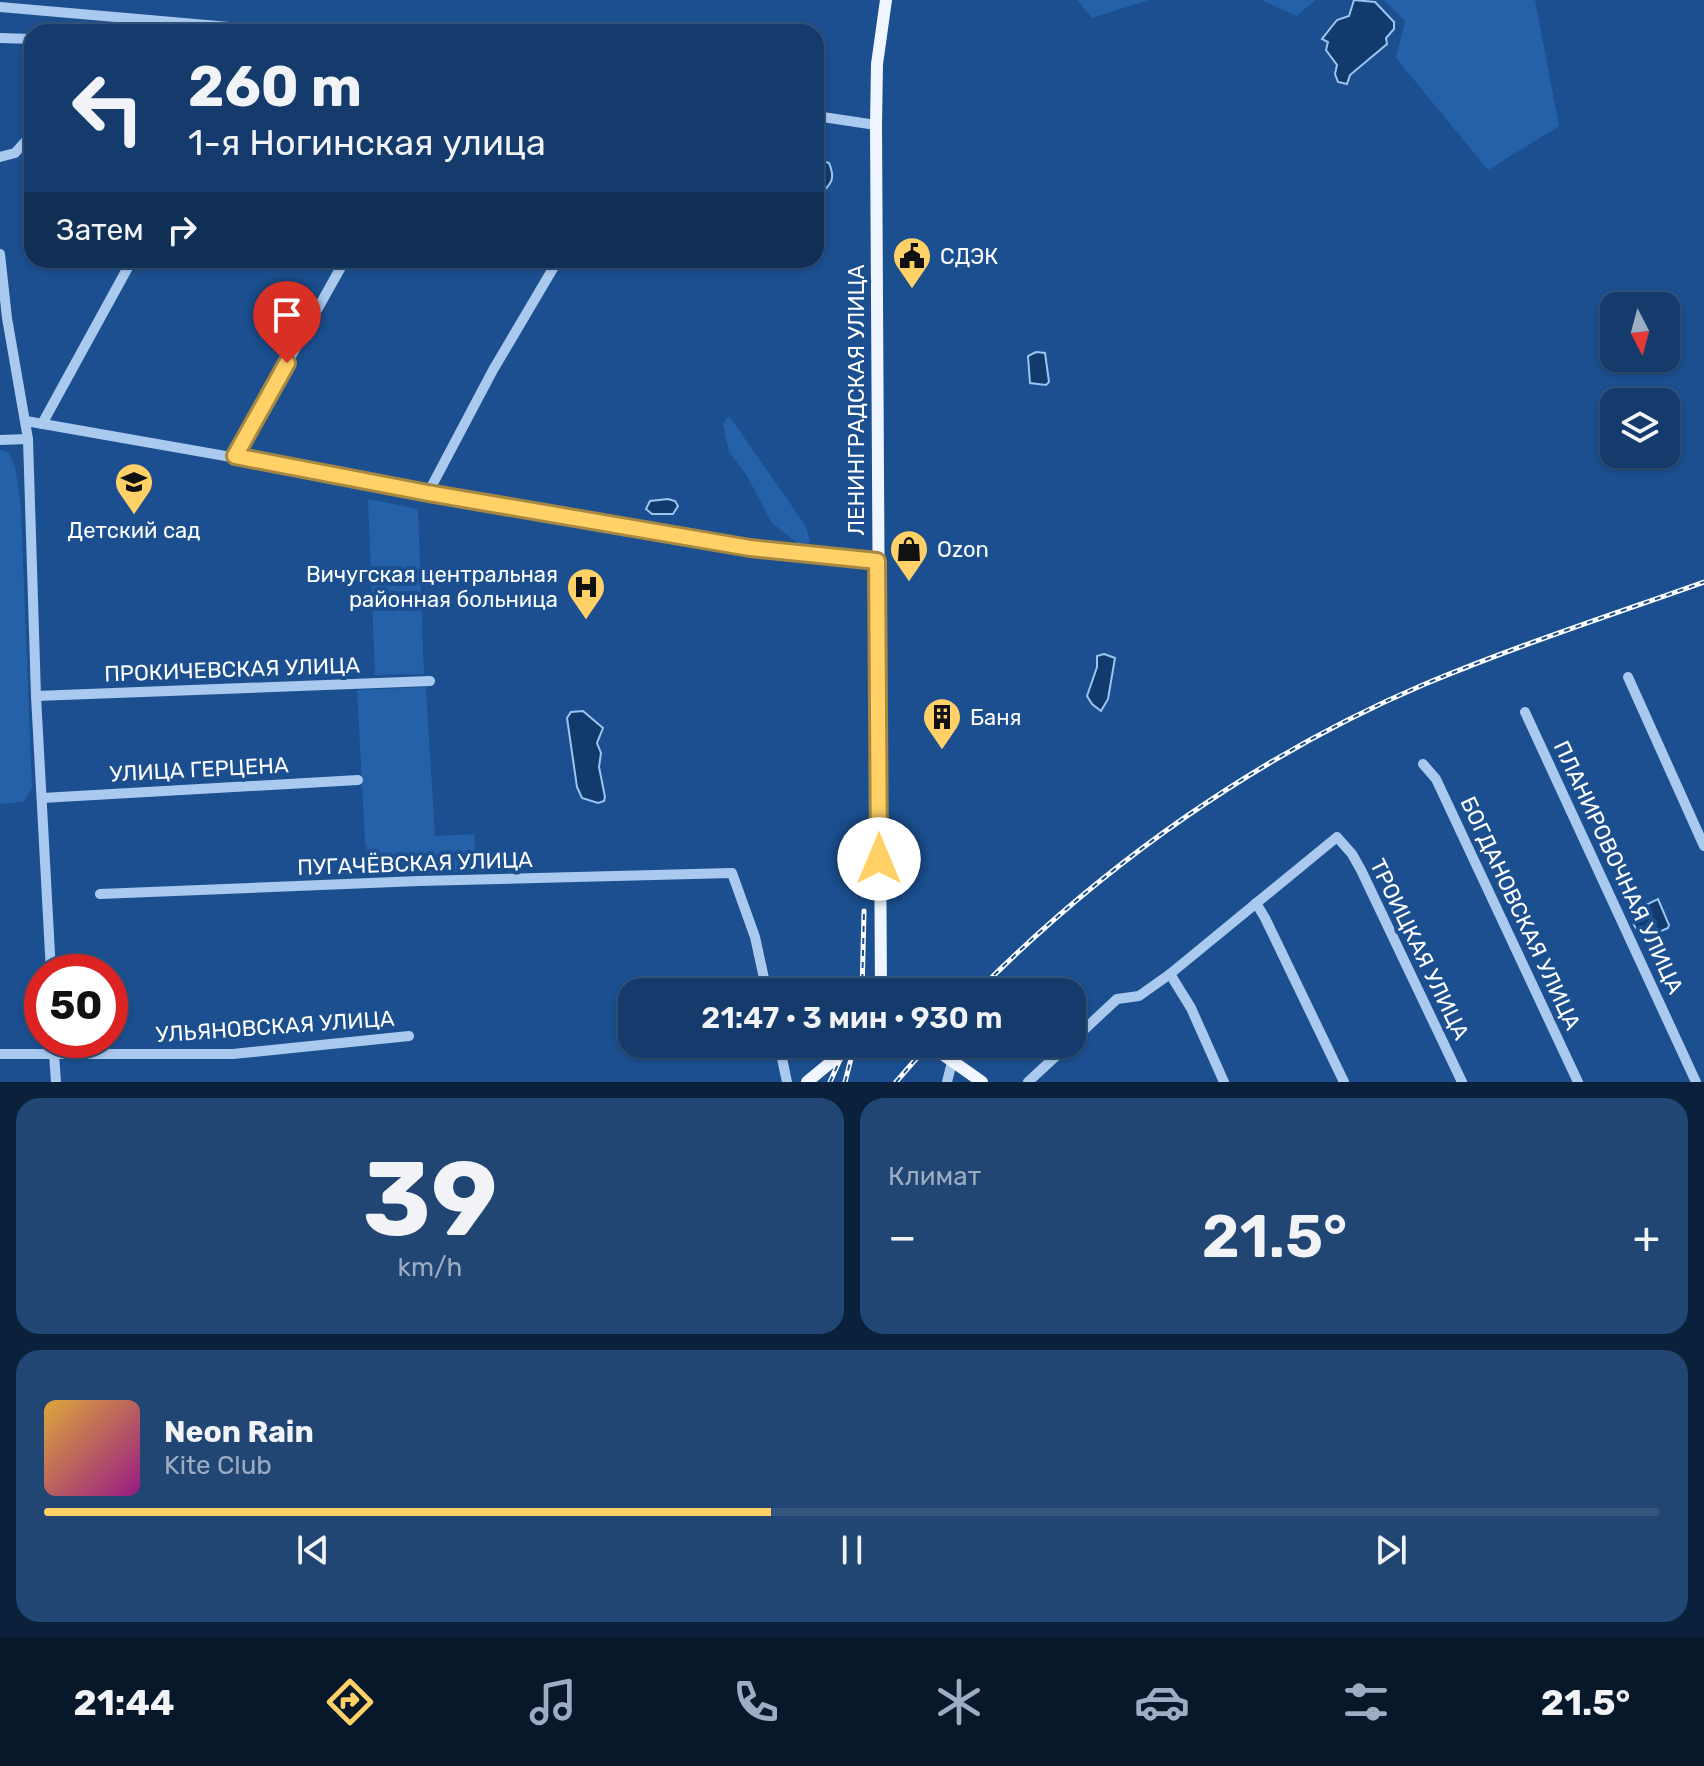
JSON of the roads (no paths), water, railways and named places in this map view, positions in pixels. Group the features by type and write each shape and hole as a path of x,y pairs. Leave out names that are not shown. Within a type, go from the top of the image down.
{"main road":[{"name":"ЛЕНИНГРАДСКАЯ УЛИЦА","path":"881,978 876,125 877,64 886,0"},
{"path":"807,1082 836,1058"},
{"path":"947,1058 982,1082"}],"street":[{"path":"0,7 197,24"},
{"path":"0,38 24,39"},
{"path":"824,117 876,125"},
{"path":"0,157 15,153 24,143"},
{"path":"0,254 7,318 28,439 36,696 50,954"},
{"path":"42,424 128,268"},
{"path":"235,456 341,268"},
{"path":"428,493 493,370 553,268"},
{"path":"26,421 750,548 877,561"},
{"path":"0,440 28,439"},
{"path":"1628,677 1704,846"},
{"name":"ПРОКИЧЕВСКАЯ УЛИЦА","path":"36,696 430,681"},
{"name":"ПЛАНИРОВОЧНАЯ УЛИЦА","path":"1525,712 1696,1082"},
{"name":"БОГДАНОВСКАЯ УЛИЦА","path":"1423,764 1436,779 1578,1082"},
{"name":"УЛИЦА ГЕРЦЕНА","path":"42,798 358,780"},
{"name":"ТРОИЦКАЯ УЛИЦА","path":"1256,903 1337,837 1361,870 1462,1082"},
{"name":"ПУГАЧЁВСКАЯ УЛИЦА","path":"100,894 732,873 755,937 764,978"},
{"path":"1086,1027 1117,999 1139,996 1170,974 1256,903 1344,1082"},
{"path":"1170,974 1191,1008 1224,1082"},
{"name":"УЛЬЯНОВСКАЯ УЛИЦА","path":"128,1054 233,1054 409,1036"},
{"name":"УЛЬЯНОВСКАЯ УЛИЦА","path":"0,1054 24,1054"},
{"path":"54,1058 56,1082"},
{"path":"782,1058 787,1082"},
{"path":"1028,1082 1053,1058"},
{"path":"947,1082 952,1062"}],"railway":[{"path":"992,978 1077,900 1131,857 1243,779 1302,744 1363,712 1459,670 1704,582"},
{"path":"862,978 864,911"},
{"path":"830,1082 841,1058"},
{"path":"845,1082 851,1058"},
{"path":"896,1082 917,1058"}],"place":[{"name":"СДЭК","path":"912,290"},
{"name":"Детский сад","path":"134,516"},
{"name":"Ozon","path":"909,583"},
{"name":"Вичугская центральная районная больница","path":"586,621"},
{"name":"Баня","path":"942,751"}]}
